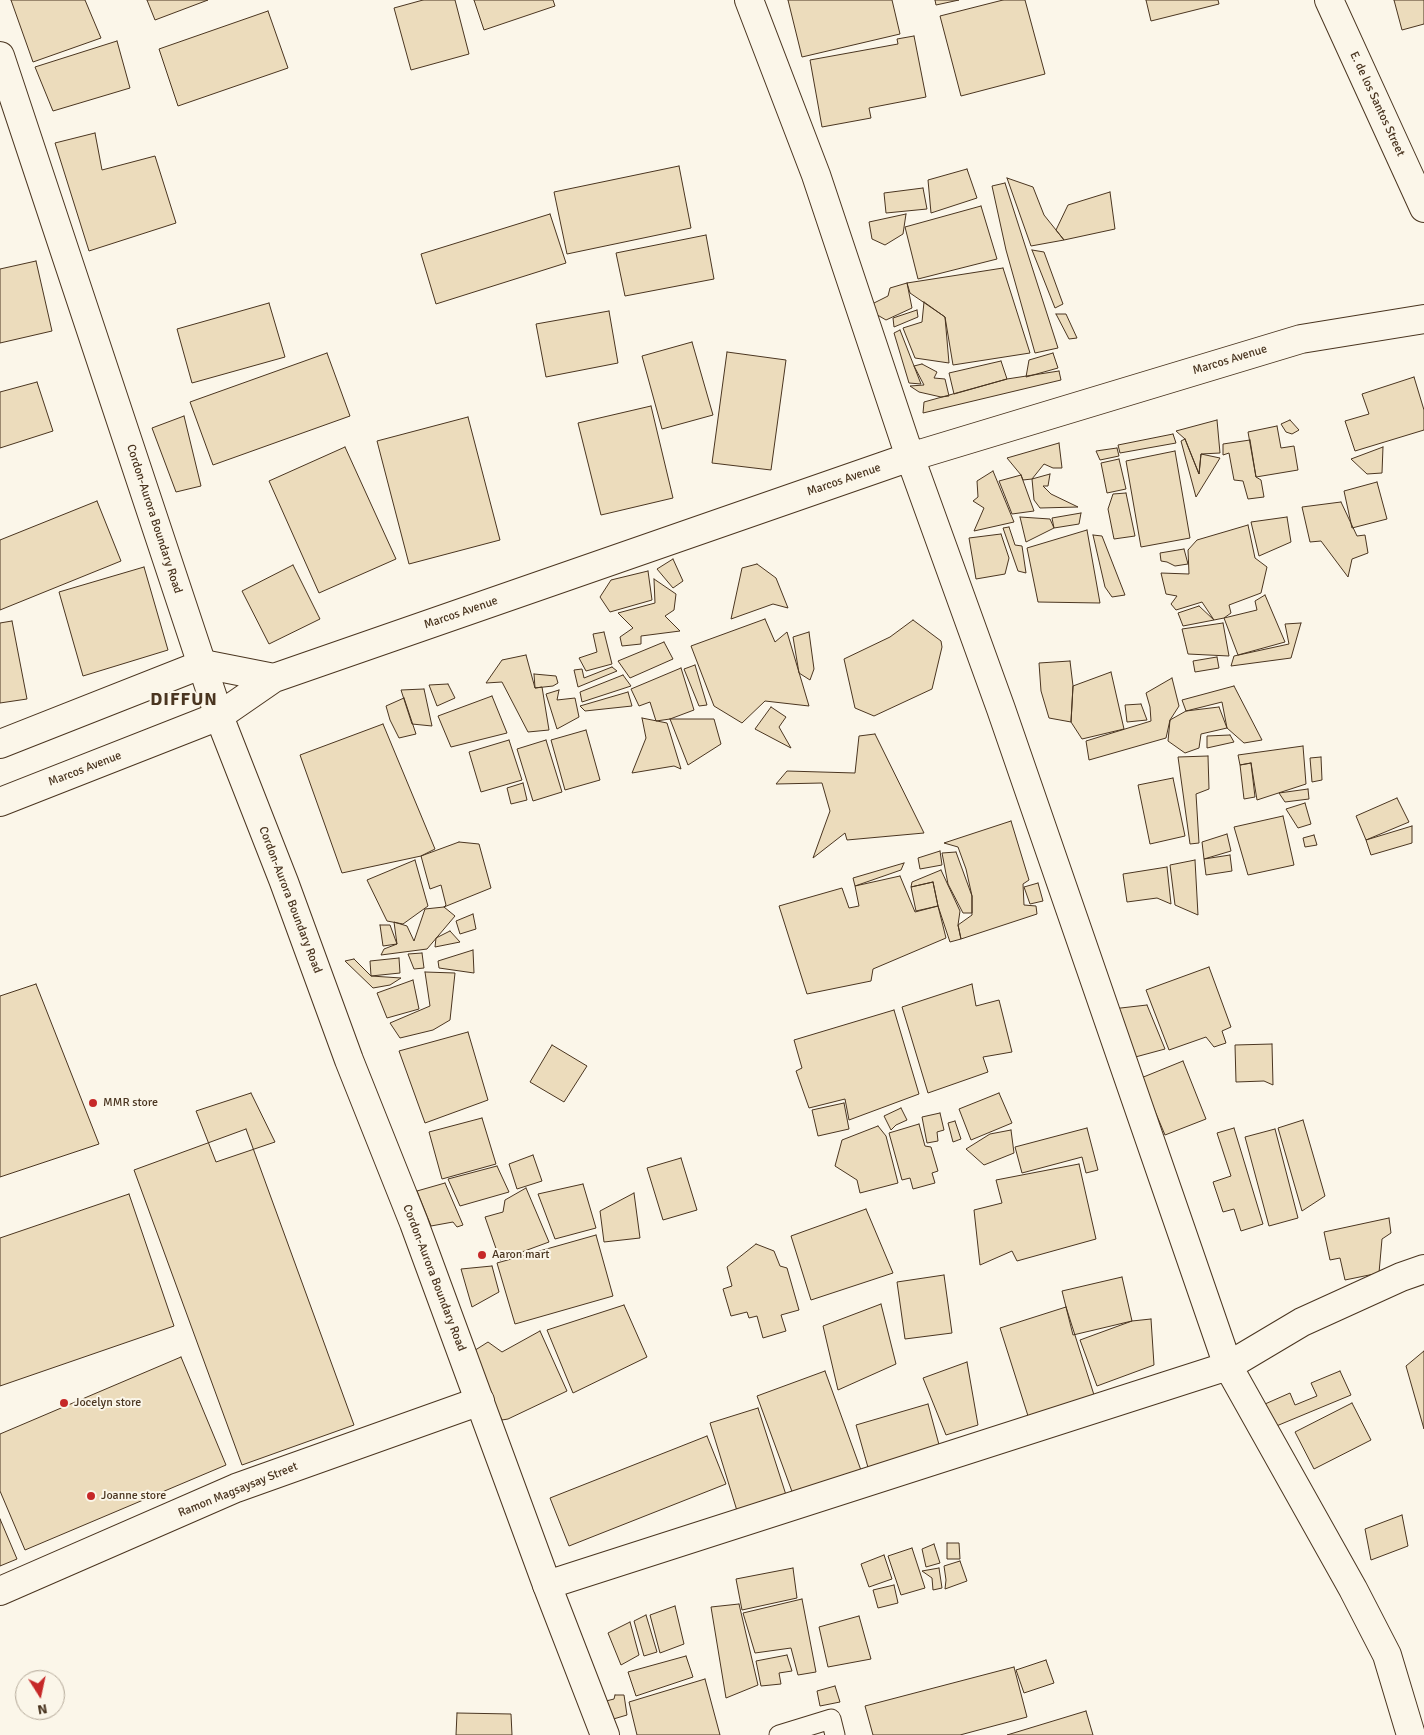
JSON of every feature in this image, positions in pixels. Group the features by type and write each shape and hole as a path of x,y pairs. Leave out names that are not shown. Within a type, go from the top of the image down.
{"street":[{"path":"749,0 816,175 910,457 1001,710 1228,1366 1353,1588 1387,1655 1411,1735"},
{"name":"E. de los Santos Street","path":"1329,0 1424,208"},
{"name":"Cordon-Aurora Boundary Road","path":"0,56 219,716 284,882 349,1060 414,1223 547,1585 605,1735"},
{"name":"Marcos Avenue","path":"0,802 219,716 274,678 910,457 1302,339 1424,319"},
{"path":"0,744 203,664 274,678"},
{"path":"547,1585 1228,1366 1302,1322 1401,1277 1424,1269"},
{"name":"Ramon Magsaysay Street","path":"0,1591 236,1488 480,1401"}],"lane":[{"path":"779,1735 832,1719 835,1735"}],"building":[{"path":"11,0 85,0 101,38 33,62"},
{"path":"147,0 208,0 155,20"},
{"path":"423,0 455,0 469,54 411,70 394,8"},
{"path":"474,0 553,0 555,6 484,30"},
{"path":"788,0 892,0 900,34 802,57"},
{"path":"935,0 959,0 936,5"},
{"path":"1003,0 1025,0 1045,74 961,96 940,16"},
{"path":"1146,0 1218,0 1219,4 1151,21"},
{"path":"1394,0 1424,0 1424,24 1402,30"},
{"path":"268,11 288,68 178,106 159,49"},
{"path":"914,36 926,97 869,108 871,118 822,127 810,60 898,44 897,39"},
{"path":"117,41 130,88 53,111 35,67"},
{"path":"95,133 102,170 155,156 176,223 89,251 55,143"},
{"path":"679,166 691,228 567,254 554,192"},
{"path":"967,169 977,198 931,213 928,180"},
{"path":"1007,178 1033,187 1044,215 1064,240 1031,246"},
{"path":"1005,183 1058,348 1035,353 1006,250 992,186"},
{"path":"923,188 927,209 886,213 884,193"},
{"path":"1110,192 1115,229 1064,240 1056,230 1068,205"},
{"path":"981,206 997,259 918,279 905,227"},
{"path":"550,214 566,263 436,304 421,254"},
{"path":"906,214 903,234 885,245 872,239 869,222"},
{"path":"706,235 714,279 625,296 616,253"},
{"path":"1032,250 1044,252 1063,304 1055,308"},
{"path":"36,261 52,331 0,343 0,269"},
{"path":"1003,268 1030,353 953,365 945,317 910,293 907,283"},
{"path":"907,283 912,308 886,320 874,313 872,304 888,296 890,288"},
{"path":"924,302 945,317 949,363 915,358 903,328 922,322"},
{"path":"269,303 285,357 192,383 177,329"},
{"path":"917,310 918,317 894,327 893,318"},
{"path":"609,311 618,363 546,377 536,324"},
{"path":"1056,314 1066,314 1077,338 1069,339"},
{"path":"900,330 921,384 909,383 894,333"},
{"path":"692,342 713,415 662,429 642,356"},
{"path":"727,352 786,360 771,470 712,463"},
{"path":"327,353 350,416 213,465 190,402"},
{"path":"1053,353 1058,368 1026,377 1029,360"},
{"path":"1001,361 1007,379 954,394 949,373"},
{"path":"922,364 937,372 934,378 945,379 949,396 941,397 919,392 910,386 924,385 914,366"},
{"path":"1059,371 1061,380 923,413 924,402 1007,379"},
{"path":"1414,377 1424,410 1424,430 1355,451 1345,421 1369,414 1362,394"},
{"path":"37,382 53,431 0,448 0,392"},
{"path":"651,406 673,498 601,515 578,423"},
{"path":"184,416 201,486 176,492 152,428"},
{"path":"468,417 500,540 409,564 377,441"},
{"path":"1217,420 1220,453 1201,454 1199,474 1185,439 1176,431"},
{"path":"1290,420 1299,430 1292,434 1286,432 1281,424"},
{"path":"1277,426 1281,448 1294,446 1298,470 1256,477 1248,432"},
{"path":"1173,434 1176,443 1120,453 1118,445"},
{"path":"1185,439 1199,474 1201,454 1220,458 1196,497 1181,441"},
{"path":"1250,440 1256,477 1261,480 1264,497 1248,499 1243,481 1234,480 1229,453 1223,455 1223,444"},
{"path":"1059,443 1062,468 1053,468 1044,464 1032,479 1023,480 1007,458"},
{"path":"345,447 396,559 319,593 269,481"},
{"path":"1383,447 1382,473 1367,474 1351,459"},
{"path":"1117,448 1119,456 1100,460 1096,451"},
{"path":"1175,451 1190,538 1141,547 1126,461"},
{"path":"1119,459 1126,489 1107,493 1101,463"},
{"path":"993,471 1014,522 974,531 984,508 973,501 978,497 977,481"},
{"path":"1050,474 1048,486 1043,486 1051,494 1078,507 1040,508 1034,500 1032,479"},
{"path":"1021,475 1034,511 1012,514 999,481"},
{"path":"1377,482 1387,519 1352,528 1344,491"},
{"path":"1126,493 1135,536 1114,539 1108,509 1113,494"},
{"path":"97,501 121,561 0,610 0,540"},
{"path":"1341,502 1357,536 1365,535 1368,553 1352,559 1348,577 1321,541 1310,542 1302,507"},
{"path":"1081,513 1079,524 1054,528 1052,518"},
{"path":"1020,517 1050,519 1054,528 1026,542"},
{"path":"1287,517 1291,542 1259,556 1251,522"},
{"path":"1248,525 1255,558 1267,567 1261,593 1229,605 1231,613 1224,618 1214,620 1202,602 1176,610 1171,604 1177,596 1166,594 1161,573 1189,574 1188,550 1197,540"},
{"path":"1009,527 1015,545 1022,546 1026,573 1018,571 1003,528"},
{"path":"1087,530 1100,603 1038,602 1027,548"},
{"path":"1001,534 1009,558 1005,574 976,579 969,538"},
{"path":"1093,535 1102,536 1125,595 1112,597 1105,587"},
{"path":"1184,549 1188,564 1175,566 1161,561 1160,553"},
{"path":"673,559 683,581 673,588 657,569"},
{"path":"757,564 776,578 788,608 773,604 731,619 742,568"},
{"path":"293,565 320,619 269,644 242,591"},
{"path":"144,567 168,650 83,676 59,592"},
{"path":"648,571 652,600 610,612 600,597 611,580"},
{"path":"654,579 676,594 674,610 665,616 680,631 641,636 641,644 622,646 620,637 633,628 618,613 655,603"},
{"path":"1265,595 1285,642 1238,655 1224,618 1257,610 1255,601"},
{"path":"1199,606 1214,620 1183,626 1178,613"},
{"path":"765,619 775,642 787,632 809,706 765,701 742,723 714,706 691,646"},
{"path":"913,620 941,641 942,647 932,689 874,716 855,708 844,659 890,637"},
{"path":"12,621 27,699 0,703 0,623"},
{"path":"1223,623 1229,656 1188,654 1182,629"},
{"path":"1301,623 1291,658 1231,666 1234,656 1289,644 1285,624"},
{"path":"604,632 612,664 586,671 579,658 597,652 593,634"},
{"path":"809,632 814,669 810,680 799,673 793,637"},
{"path":"664,642 673,659 630,678 618,661"},
{"path":"526,655 535,688 542,687 549,730 528,732 502,682 486,683 502,660"},
{"path":"1217,657 1219,668 1195,672 1193,661"},
{"path":"1070,661 1073,686 1071,722 1049,718 1041,691 1039,663"},
{"path":"695,665 707,705 699,706 684,669"},
{"path":"612,667 617,671 578,687 574,670 582,669 584,678"},
{"path":"681,668 694,710 670,719 656,721 650,702 639,706 631,689"},
{"path":"1111,672 1124,729 1082,739 1071,722 1073,686"},
{"path":"534,674 556,676 558,683 553,686 535,688"},
{"path":"623,675 631,686 582,702 580,692"},
{"path":"1172,678 1179,706 1170,720 1166,738 1089,760 1086,741 1151,721 1146,693"},
{"path":"448,684 455,698 437,706 429,685"},
{"path":"1234,686 1262,740 1244,743 1227,728 1222,702 1186,711 1182,700"},
{"path":"424,689 432,726 412,724 401,690"},
{"path":"559,690 557,700 575,698 579,717 557,729 546,694"},
{"path":"628,692 632,706 585,711 580,706"},
{"path":"492,696 507,733 451,747 438,716"},
{"path":"404,698 416,734 399,738 390,720 386,706"},
{"path":"1141,704 1147,720 1127,722 1125,705"},
{"path":"771,707 786,717 779,727 791,748 755,729"},
{"path":"1219,707 1227,728 1201,734 1199,748 1185,753 1168,741 1170,720 1186,711"},
{"path":"642,718 667,723 681,769 674,766 632,773 646,738"},
{"path":"670,719 714,719 721,744 688,765"},
{"path":"383,724 435,849 421,856 342,873 300,755"},
{"path":"586,730 600,780 565,790 551,740"},
{"path":"875,734 924,833 847,840 845,833 813,858 830,811 822,783 776,784 787,771 855,773 859,736"},
{"path":"1230,735 1234,742 1207,748 1207,736"},
{"path":"509,740 522,780 481,792 469,752"},
{"path":"546,740 562,792 533,801 517,749"},
{"path":"1303,746 1306,784 1257,800 1251,763 1240,765 1238,755"},
{"path":"1208,756 1209,789 1196,794 1199,843 1190,844 1178,757"},
{"path":"1321,757 1322,780 1312,782 1310,758"},
{"path":"1251,763 1255,797 1244,799 1240,765"},
{"path":"1173,778 1185,836 1150,844 1138,785"},
{"path":"523,783 527,800 511,804 507,788"},
{"path":"1308,789 1309,799 1285,802 1279,793"},
{"path":"1397,798 1409,822 1366,840 1356,816"},
{"path":"1305,803 1311,824 1298,828 1286,809"},
{"path":"1283,816 1294,865 1248,875 1234,827"},
{"path":"1011,821 1029,880 1023,884 1024,905 1036,906 1037,914 961,939 958,925 972,915 972,896 966,869 958,847 944,843"},
{"path":"1412,826 1412,843 1371,855 1366,840"},
{"path":"1227,834 1231,851 1204,859 1202,842"},
{"path":"1314,835 1317,845 1305,847 1303,838"},
{"path":"459,842 479,844 491,888 444,907 446,905 441,885 430,889 421,856"},
{"path":"940,851 942,865 920,869 918,858"},
{"path":"956,852 972,896 972,913 963,913 948,884 942,853"},
{"path":"1230,855 1232,871 1206,875 1204,859"},
{"path":"415,860 428,906 403,924 387,921 367,880"},
{"path":"1195,860 1198,915 1175,905 1170,865"},
{"path":"904,863 901,870 855,886 853,878"},
{"path":"1167,867 1171,904 1157,898 1127,902 1123,874"},
{"path":"941,870 960,911 958,925 961,939 950,942 938,906 933,882 911,887 912,882"},
{"path":"900,876 915,912 938,906 946,938 873,969 871,981 807,994 779,906 842,888 849,908 859,906 855,886"},
{"path":"933,882 938,906 916,911 911,887"},
{"path":"1038,883 1043,901 1030,904 1024,887"},
{"path":"444,907 455,916 427,949 381,955 384,949 397,944 394,922 407,926 414,941 425,909"},
{"path":"473,914 476,929 460,934 456,921"},
{"path":"380,925 390,925 397,944 383,946"},
{"path":"450,931 460,942 435,947 436,938"},
{"path":"473,950 474,973 439,968 438,961"},
{"path":"422,953 424,968 414,969 408,954"},
{"path":"399,958 400,973 371,976 370,961"},
{"path":"354,959 371,976 401,978 390,985 373,988 345,961"},
{"path":"1209,967 1231,1027 1222,1031 1226,1043 1214,1047 1206,1037 1169,1050 1146,990"},
{"path":"425,972 455,973 450,1020 433,1030 400,1038 390,1023 430,1006"},
{"path":"413,980 419,1009 387,1018 377,993"},
{"path":"36,984 99,1144 0,1177 0,996"},
{"path":"972,984 976,1006 999,1000 1012,1052 983,1057 988,1072 928,1093 902,1007"},
{"path":"1147,1005 1165,1049 1128,1059 1112,1009"},
{"path":"894,1010 919,1094 849,1120 845,1099 809,1108 796,1071 802,1068 794,1040"},
{"path":"468,1032 488,1100 425,1123 399,1051"},
{"path":"1272,1044 1273,1085 1264,1081 1236,1082 1235,1045"},
{"path":"552,1045 587,1066 564,1102 530,1082"},
{"path":"1183,1061 1206,1119 1165,1135 1141,1078"},
{"path":"251,1093 275,1142 216,1162 196,1111"},
{"path":"999,1093 1012,1123 971,1140 959,1109"},
{"path":"844,1103 849,1129 818,1136 812,1110"},
{"path":"901,1108 907,1120 896,1125 891,1130 884,1116"},
{"path":"940,1113 944,1130 937,1132 938,1141 927,1143 922,1117"},
{"path":"482,1118 496,1164 442,1179 429,1132"},
{"path":"1303,1120 1325,1196 1302,1211 1278,1128"},
{"path":"955,1121 961,1139 953,1142 948,1123"},
{"path":"919,1124 925,1146 931,1147 938,1171 932,1173 935,1183 913,1189 910,1178 902,1180 889,1133"},
{"path":"878,1126 886,1136 898,1183 860,1193 857,1180 835,1166 842,1140"},
{"path":"1087,1128 1098,1170 1086,1173 1082,1157 1022,1173 1015,1147"},
{"path":"1234,1128 1263,1224 1241,1231 1234,1209 1223,1212 1213,1182 1231,1176 1217,1133"},
{"path":"246,1129 354,1425 242,1465 134,1170"},
{"path":"1275,1129 1298,1218 1269,1226 1245,1137"},
{"path":"1011,1130 1014,1153 984,1165 966,1149 990,1134"},
{"path":"533,1155 542,1181 517,1189 509,1164"},
{"path":"681,1158 697,1210 663,1220 647,1168"},
{"path":"1079,1164 1096,1239 1017,1261 1012,1251 980,1265 974,1210 1002,1203 996,1180"},
{"path":"497,1166 509,1192 460,1206 448,1179"},
{"path":"445,1183 463,1225 457,1227 453,1222 431,1226 417,1191"},
{"path":"583,1184 596,1228 555,1239 538,1194"},
{"path":"526,1188 549,1242 500,1260 485,1217 503,1212 505,1200"},
{"path":"634,1193 640,1238 604,1242 600,1211"},
{"path":"129,1194 174,1326 0,1386 0,1238"},
{"path":"866,1209 893,1273 811,1300 791,1236"},
{"path":"1389,1218 1391,1233 1382,1239 1379,1273 1345,1280 1340,1258 1330,1260 1324,1232"},
{"path":"596,1235 613,1296 515,1324 497,1263"},
{"path":"756,1244 774,1251 780,1266 787,1268 799,1310 781,1315 786,1331 763,1338 757,1316 749,1318 747,1312 731,1316 723,1289 732,1286 727,1267"},
{"path":"492,1266 499,1292 472,1307 461,1269"},
{"path":"944,1275 952,1333 905,1339 897,1282"},
{"path":"1122,1277 1132,1321 1073,1335 1062,1291"},
{"path":"881,1304 896,1364 838,1390 823,1326"},
{"path":"624,1305 647,1357 573,1393 547,1330"},
{"path":"1066,1307 1102,1420 1036,1441 1000,1328"},
{"path":"1151,1319 1154,1365 1097,1386 1080,1340 1132,1321"},
{"path":"540,1331 567,1391 508,1419 502,1420 469,1354 488,1342 502,1352"},
{"path":"1424,1351 1424,1429 1406,1366"},
{"path":"181,1357 226,1465 25,1550 0,1491 0,1434"},
{"path":"967,1362 978,1425 946,1435 923,1378"},
{"path":"825,1371 862,1473 794,1497 757,1396"},
{"path":"1340,1371 1351,1395 1274,1427 1265,1404 1290,1393 1295,1405 1317,1396 1311,1383"},
{"path":"1352,1403 1371,1440 1314,1469 1295,1432"},
{"path":"928,1404 941,1452 869,1471 856,1425"},
{"path":"758,1408 787,1498 738,1514 710,1423"},
{"path":"707,1436 726,1484 569,1546 550,1498"},
{"path":"1402,1515 1408,1546 1371,1560 1365,1529"},
{"path":"0,1519 17,1559 0,1566"},
{"path":"947,1543 959,1543 960,1559 947,1559"},
{"path":"934,1544 940,1563 926,1567 922,1549"},
{"path":"912,1548 925,1588 901,1595 888,1556"},
{"path":"884,1555 892,1579 869,1587 861,1564"},
{"path":"960,1561 967,1581 945,1589 944,1566"},
{"path":"793,1568 797,1598 742,1610 736,1579"},
{"path":"939,1568 942,1588 933,1590 932,1578 922,1571"},
{"path":"894,1585 898,1603 878,1608 873,1590"},
{"path":"802,1599 816,1672 798,1675 791,1648 755,1653 743,1613"},
{"path":"739,1604 758,1685 726,1698 711,1607"},
{"path":"675,1606 684,1644 660,1653 650,1615"},
{"path":"646,1615 657,1652 644,1656 634,1621"},
{"path":"859,1616 871,1659 828,1667 819,1627"},
{"path":"630,1622 639,1655 621,1665 608,1633"},
{"path":"787,1655 792,1671 779,1673 781,1684 761,1686 756,1661"},
{"path":"686,1656 693,1677 636,1696 628,1672"},
{"path":"1046,1660 1054,1683 1024,1693 1016,1670"},
{"path":"1014,1667 1027,1717 960,1735 873,1735 865,1706"},
{"path":"705,1679 720,1735 637,1735 629,1702"},
{"path":"835,1686 840,1702 820,1706 817,1691"},
{"path":"615,1695 624,1695 627,1715 610,1720 602,1702 614,1699"},
{"path":"1086,1711 1093,1735 1007,1735"},
{"path":"457,1713 511,1714 512,1735 456,1735"}],"place":[{"name":"MMR store","path":"93,1103"},
{"name":"Aaron mart","path":"482,1255"},
{"name":"Jocelyn store","path":"64,1403"},
{"name":"Joanne store","path":"91,1496"}],"district":[{"name":"DIFFUN","path":"184,700"}]}
